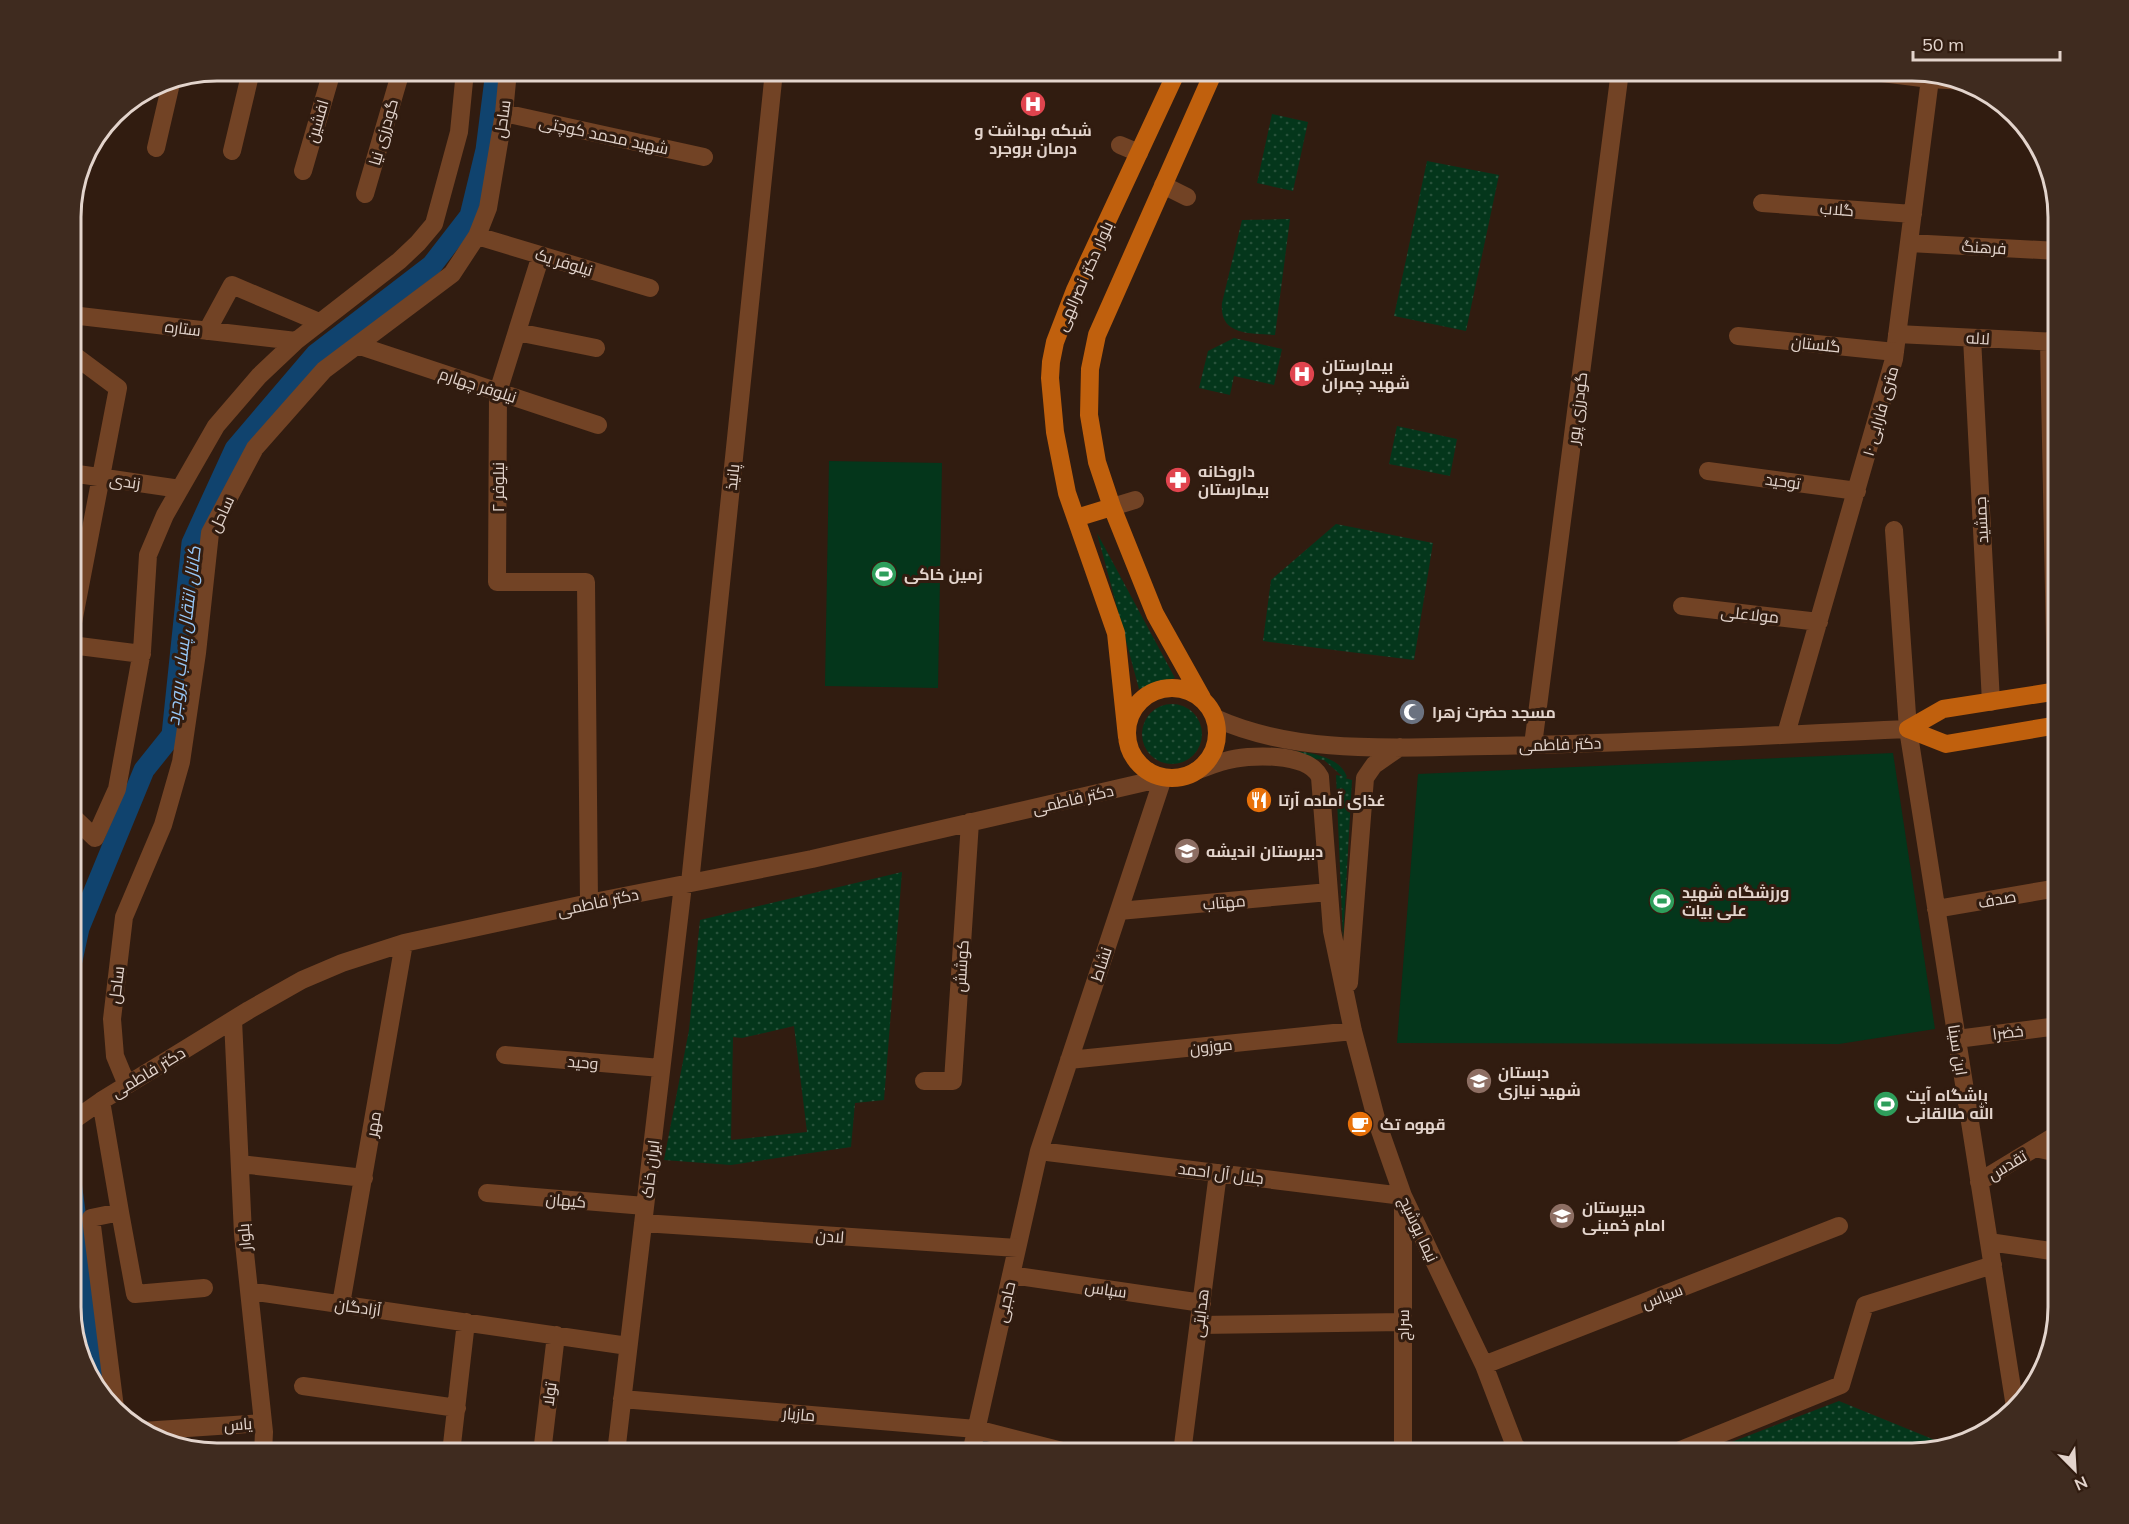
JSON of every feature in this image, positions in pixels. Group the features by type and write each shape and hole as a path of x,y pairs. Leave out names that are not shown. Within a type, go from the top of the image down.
{"main road":[{"name":"بلوار دکتر نصرالهی","path":"1127,737 1116,633 1067,493 1055,432 1050,378 1051,363 1055,342 1075,290 1171,81"},
{"path":"1202,698 1192,692 1168,688 1146,696 1131,714 1127,737 1134,759 1142,767 1163,778 1181,778 1198,770 1214,752 1217,741 1215,718 1155,614 1112,507 1097,462 1089,415 1090,369 1097,335 1209,81"},
{"path":"1076,518 1112,507"},
{"path":"1908,729 1943,709 2048,692"},
{"path":"1908,729 1946,744 2048,727"}],"street":[{"path":"232,150 248,81"},
{"name":"افشین","path":"303,171 329,81"},
{"name":"گودرزی نیا","path":"365,194 398,81"},
{"path":"81,825 95,838 117,789 142,654 148,555 165,515 216,426 259,376 319,322 399,261 434,224 459,132 464,81"},
{"name":"ساحل","path":"127,1085 115,1056 112,1019 124,917 163,825 181,762 197,654 210,533 255,448 324,370 452,274 477,236 488,208 507,81"},
{"name":"پانیذ","path":"687,884 773,81"},
{"name":"گودرزی پور","path":"1533,746 1619,81"},
{"name":"۱۰ متری فارابی","path":"1786,734 1857,491 1896,343 1930,82"},
{"path":"156,148 170,89"},
{"name":"شهید محمد کوچتی","path":"504,113 704,157"},
{"path":"1120,145 1139,153"},
{"path":"1163,185 1188,196"},
{"name":"گلاب","path":"1762,203 1913,214"},
{"name":"نیلوفر یک","path":"477,236 650,288"},
{"name":"فرهنگ","path":"1909,243 2048,250"},
{"name":"نیلوفر ۲","path":"541,255 498,392 497,582 586,582 589,903"},
{"path":"207,331 232,285 319,322"},
{"name":"ستاره","path":"81,319 296,341"},
{"path":"517,332 596,348"},
{"name":"گلستان","path":"1738,336 1896,343"},
{"name":"لاله","path":"1896,343 1972,338 2048,341"},
{"name":"جمشید","path":"1972,338 1990,702"},
{"name":"نیلوفر چهارم","path":"357,345 598,425"},
{"path":"81,360 118,388 81,581"},
{"name":"توحید","path":"1708,471 1857,491"},
{"name":"زندی","path":"81,474 180,489"},
{"path":"1112,507 1135,500"},
{"name":"ابن سینا","path":"1894,530 1908,729 2014,1397"},
{"name":"مولاعلی","path":"1682,606 1819,622"},
{"path":"81,646 142,654"},
{"name":"دکتر فاطمی","path":"1215,718 1257,733 1313,743 1400,747 1533,746 1908,729"},
{"name":"نیما یوشیج","path":"1347,1002 1365,778 1374,765 1400,747"},
{"name":"نیما یوشیج","path":"1198,770 1226,760 1251,757 1298,760 1317,770 1322,781 1332,932 1353,1031 1377,1122 1403,1196 1484,1365 1515,1443"},
{"name":"دکتر فاطمی","path":"81,1115 233,1020 302,980 342,963 404,943 589,903 812,859 1163,778"},
{"name":"نشاط","path":"1039,1151 1163,778"},
{"name":"کوشش","path":"924,1082 953,1081 970,822"},
{"name":"ایران خاک","path":"617,1443 662,1068 687,884"},
{"name":"صدف","path":"1936,909 2048,890"},
{"name":"مهتاب","path":"1119,911 1329,892"},
{"name":"مهر","path":"341,1305 404,943"},
{"name":"بلوار","path":"233,1020 243,1234 263,1423 263,1443"},
{"name":"خضرا","path":"1957,1039 2048,1027"},
{"name":"موزون","path":"1069,1060 1353,1031"},
{"name":"وحید","path":"505,1055 662,1068"},
{"path":"101,1101 135,1294 204,1288"},
{"name":"تقدس","path":"1979,1182 2048,1140"},
{"name":"تقدس","path":"2035,1148 2048,1151"},
{"name":"جلال آل احمد","path":"1039,1151 1403,1196"},
{"name":"حاجبی","path":"973,1443 1039,1151"},
{"path":"240,1164 364,1178"},
{"name":"هدایتی","path":"1183,1443 1218,1173"},
{"name":"کیهان","path":"487,1193 644,1214"},
{"name":"سراج","path":"1403,1196 1403,1443"},
{"path":"113,1395 91,1218 120,1212"},
{"name":"لادن","path":"644,1214 1017,1248"},
{"name":"سپاس","path":"1484,1365 1839,1226"},
{"path":"1989,1242 2048,1251"},
{"path":"1700,1443 1840,1386 1865,1305 1993,1265"},
{"name":"سپاس","path":"1011,1275 1202,1303"},
{"name":"آزادگان","path":"249,1291 628,1346"},
{"path":"1199,1325 1403,1322"},
{"path":"452,1443 466,1323"},
{"name":"تولا","path":"543,1443 556,1335"},
{"path":"303,1386 456,1408"},
{"name":"مازیار","path":"622,1400 976,1429"},
{"name":"یاس","path":"159,1430 263,1423"},
{"path":"976,1429 1029,1443"}],"green space":[{"path":"1272,114 1308,122 1293,191 1257,183"},
{"path":"1427,161 1499,175 1466,331 1394,316"},
{"path":"1290,219 1275,335 1238,331 1226,322 1222,314 1222,303 1242,220"},
{"path":"1234,338 1282,349 1274,385 1234,376 1230,395 1199,388 1208,351"},
{"path":"1397,426 1457,439 1450,476 1389,464"},
{"name":"زمین خاکی","path":"829,461 942,463 938,688 825,686"},
{"path":"1336,524 1433,543 1414,660 1263,641 1271,580"},
{"path":"1097,533 1175,678 1139,689"},
{"path":"1172,704 1189,709 1197,717 1202,734 1197,751 1189,759 1172,764 1155,759 1147,751 1142,734 1147,717 1155,709"},
{"path":"1252,748 1319,755 1332,760 1341,767 1347,777 1345,778 1352,780 1343,940 1336,775 1342,776 1324,760 1251,751"},
{"name":"ورزشگاه شهید علی بیات","path":"1893,753 1935,1029 1839,1044 1397,1043 1418,774"},
{"path":"902,872 884,1100 855,1103 851,1147 731,1165 664,1160 689,1030 700,920","holes":["794,1026 807,1132 731,1140 733,1037 742,1038"]},
{"path":"1839,1401 1936,1440 1921,1443 1729,1443"}],"waterway":[{"name":"کانال انتقال پساب بروجرد","path":"81,923 144,770 172,735 192,543 235,449 316,354 432,265 470,216 486,150 495,81"},
{"path":"81,1256 96,1369"}],"place":[{"name":"شبکه بهداشت و درمان بروجرد","path":"1033,104"},
{"name":"بیمارستان شهید چمران","path":"1302,374"},
{"name":"داروخانه بیمارستان","path":"1178,480"},
{"name":"زمین خاکی","path":"884,574"},
{"name":"مسجد حضرت زهرا","path":"1412,712"},
{"name":"غذای آماده آرتا","path":"1259,800"},
{"name":"دبیرستان اندیشه","path":"1187,851"},
{"name":"ورزشگاه شهید علی بیات","path":"1662,901"},
{"name":"دبستان شهید نیازی","path":"1479,1081"},
{"name":"باشگاه آیت الله طالقانی","path":"1886,1104"},
{"name":"قهوه تک","path":"1360,1124"},
{"name":"دبیرستان امام خمینی","path":"1562,1216"}]}
